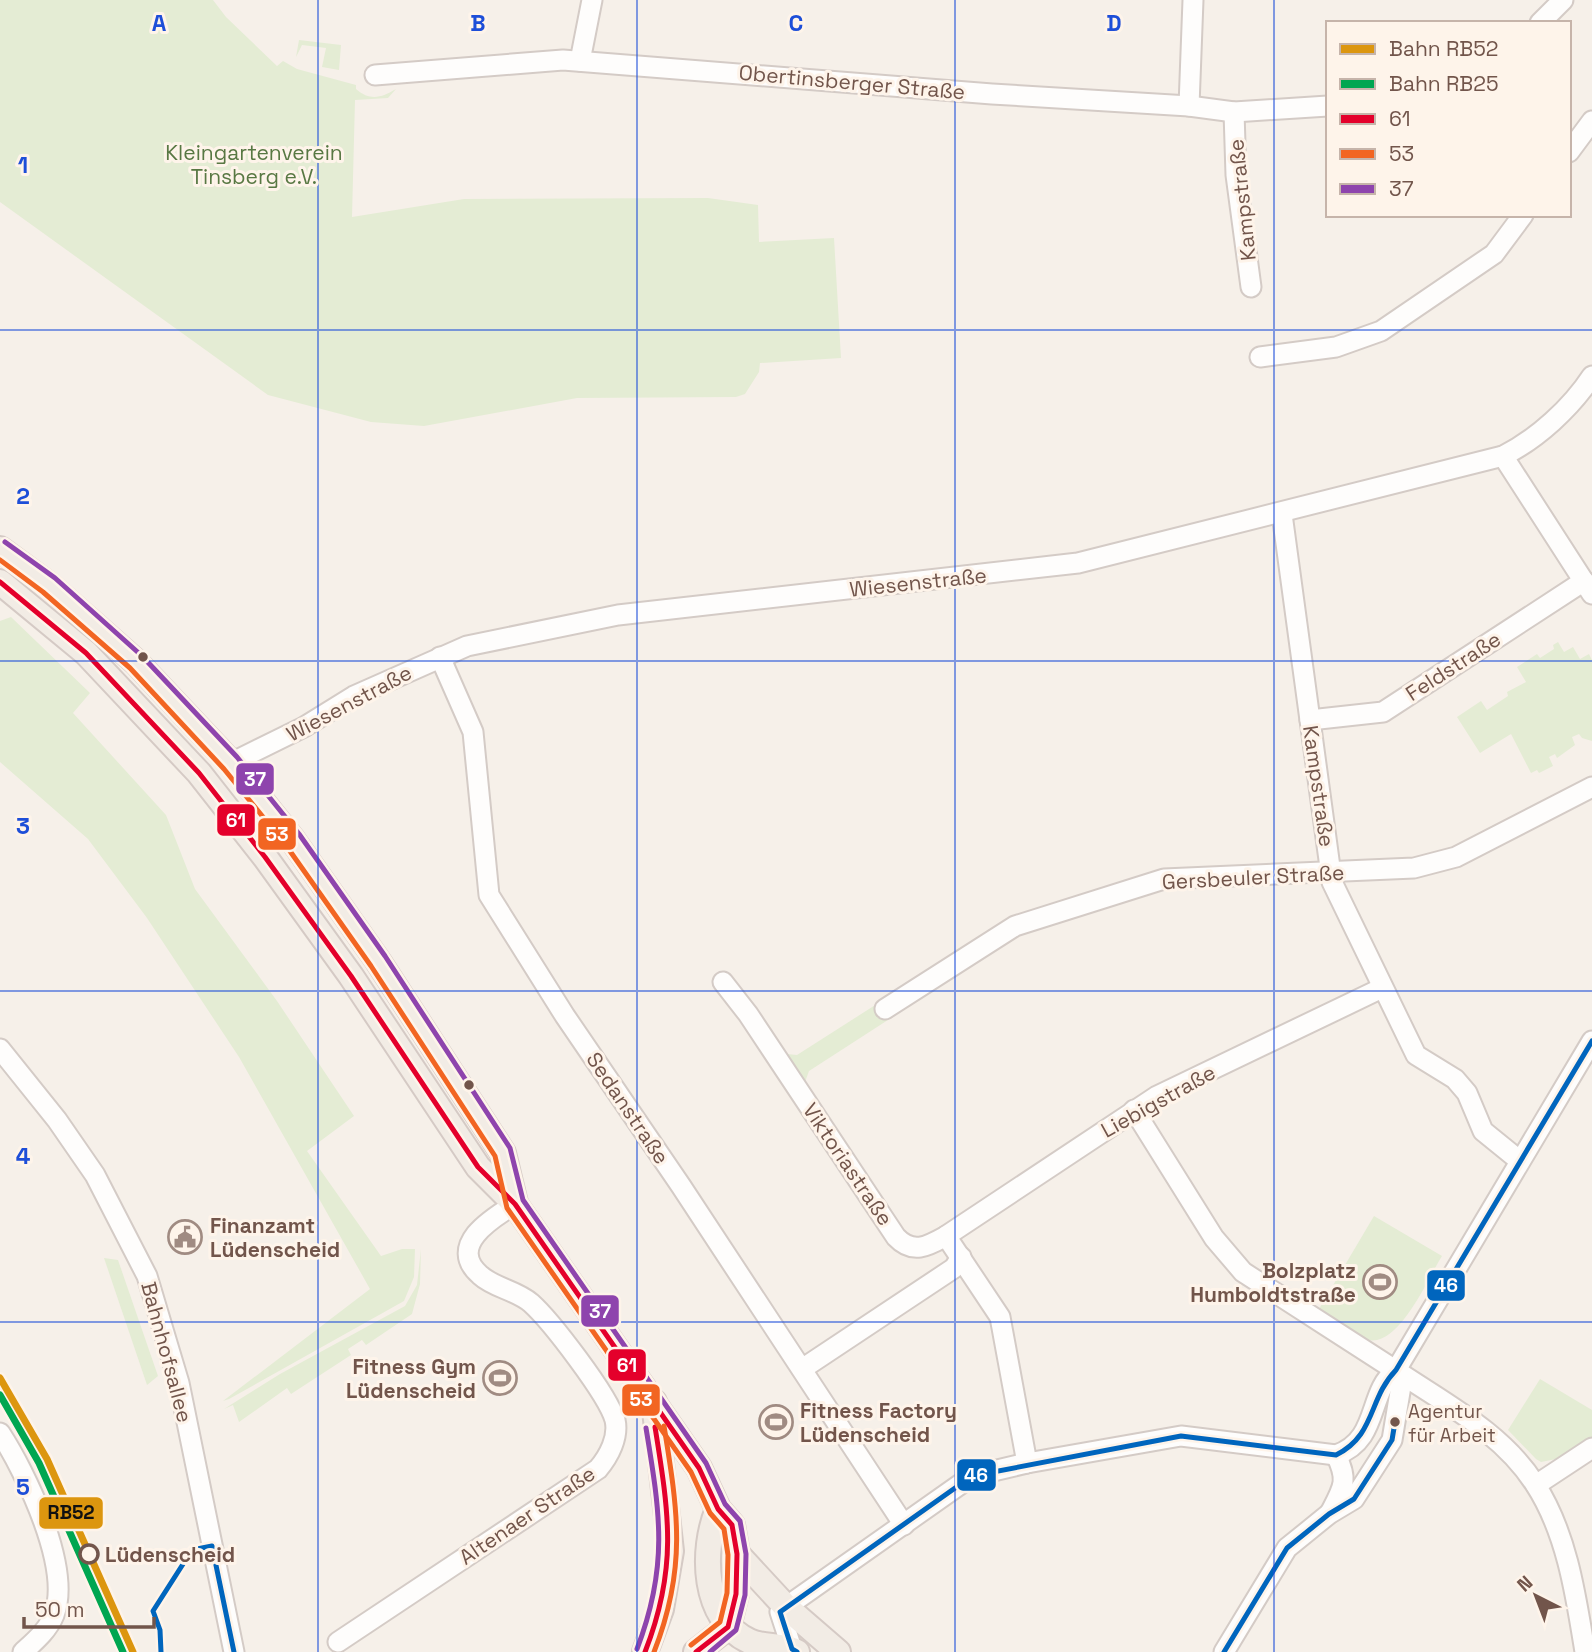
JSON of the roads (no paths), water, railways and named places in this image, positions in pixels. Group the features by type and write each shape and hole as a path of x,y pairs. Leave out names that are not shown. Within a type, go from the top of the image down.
{"main road":[{"path":"0,549 49,585 136,662 231,763 336,900 463,1089 503,1153 515,1204"},
{"path":"0,582 30,603 86,653 199,773 265,857 351,976 478,1167 515,1204 699,1468 718,1509 732,1525 737,1554 736,1594 728,1627 695,1652"},
{"path":"30,603 49,585"},
{"path":"199,773 231,763"},
{"path":"645,1652 662,1609 671,1551 653,1418 654,1401"},
{"path":"718,1509 709,1532 711,1592 718,1615 728,1627 752,1643 794,1651"},
{"path":"737,1554 786,1606 838,1652"}],"street":[{"path":"580,61 592,0"},
{"path":"1189,106 1193,0"},
{"path":"1541,21 1563,0"},
{"name":"Obertinsberger Straße","path":"375,75 538,60 580,61 992,94 1189,106 1234,113 1326,106"},
{"name":"Kampstraße","path":"1234,113 1236,175 1251,287"},
{"path":"1571,149 1592,121"},
{"path":"1260,357 1336,347 1381,331 1493,254 1521,217"},
{"name":"Wiesenstraße","path":"231,763 303,727 354,696 467,646 618,615 1078,563 1282,514 1503,456 1525,445 1549,424 1592,376"},
{"path":"1503,456 1588,587"},
{"name":"Kampstraße","path":"1282,514 1331,872 1339,898 1416,1055 1455,1079 1466,1093 1483,1131 1520,1161"},
{"name":"Feldstraße","path":"1310,720 1383,712 1588,587"},
{"name":"Sedanstraße","path":"440,657 473,732 489,895 565,1016 904,1525"},
{"name":"Gersbeuler Straße","path":"885,1009 1015,926 1164,879 1413,868 1456,857 1592,787"},
{"name":"Viktoriastraße","path":"723,982 748,1014 896,1237 905,1245 918,1249 946,1236"},
{"name":"Liebigstraße","path":"946,1236 1157,1096 1382,988"},
{"path":"794,1651 782,1624 780,1612 786,1606 972,1476 1027,1463 1181,1436 1336,1455 1350,1450 1365,1432 1386,1378 1396,1370 1592,1041"},
{"name":"Bahnhofsallee","path":"0,1049 57,1120 95,1175 147,1276 179,1383 234,1652"},
{"path":"1134,1110 1214,1238 1243,1272 1487,1432 1516,1459 1536,1485 1572,1577 1585,1652"},
{"name":"Altenaer Straße","path":"338,1642 598,1469 613,1445 615,1423 608,1405 545,1319 529,1302 480,1275 473,1266 470,1245 477,1230 515,1204"},
{"path":"946,1236 1000,1317 1027,1463"},
{"path":"802,1369 954,1268 961,1257"},
{"path":"1224,1652 1287,1548 1329,1514 1354,1499 1392,1440 1401,1386 1396,1370"},
{"path":"0,1433 44,1524 57,1576 58,1600 54,1615 47,1629 23,1652"},
{"path":"1536,1485 1592,1448"},
{"path":"1329,1514 1343,1487 1345,1473 1336,1455"}],"rail line":[{"name":"RB52","path":"0,1378 47,1459 133,1652"},
{"name":"RB25","path":"0,1395 39,1463 123,1652"}],"place":[{"name":"Finanzamt Lüdenscheid","path":"185,1237"},
{"name":"Bolzplatz Humboldtstraße","path":"1380,1282"},
{"name":"Fitness Gym Lüdenscheid","path":"500,1378"},
{"name":"Fitness Factory Lüdenscheid","path":"776,1422"},
{"name":"Agentur für Arbeit","path":"1395,1422"},
{"name":"Lüdenscheid","path":"89,1554"}],"park label":[{"name":"Kleingartenverein Tinsberg e.V.","path":"254,164"}]}
